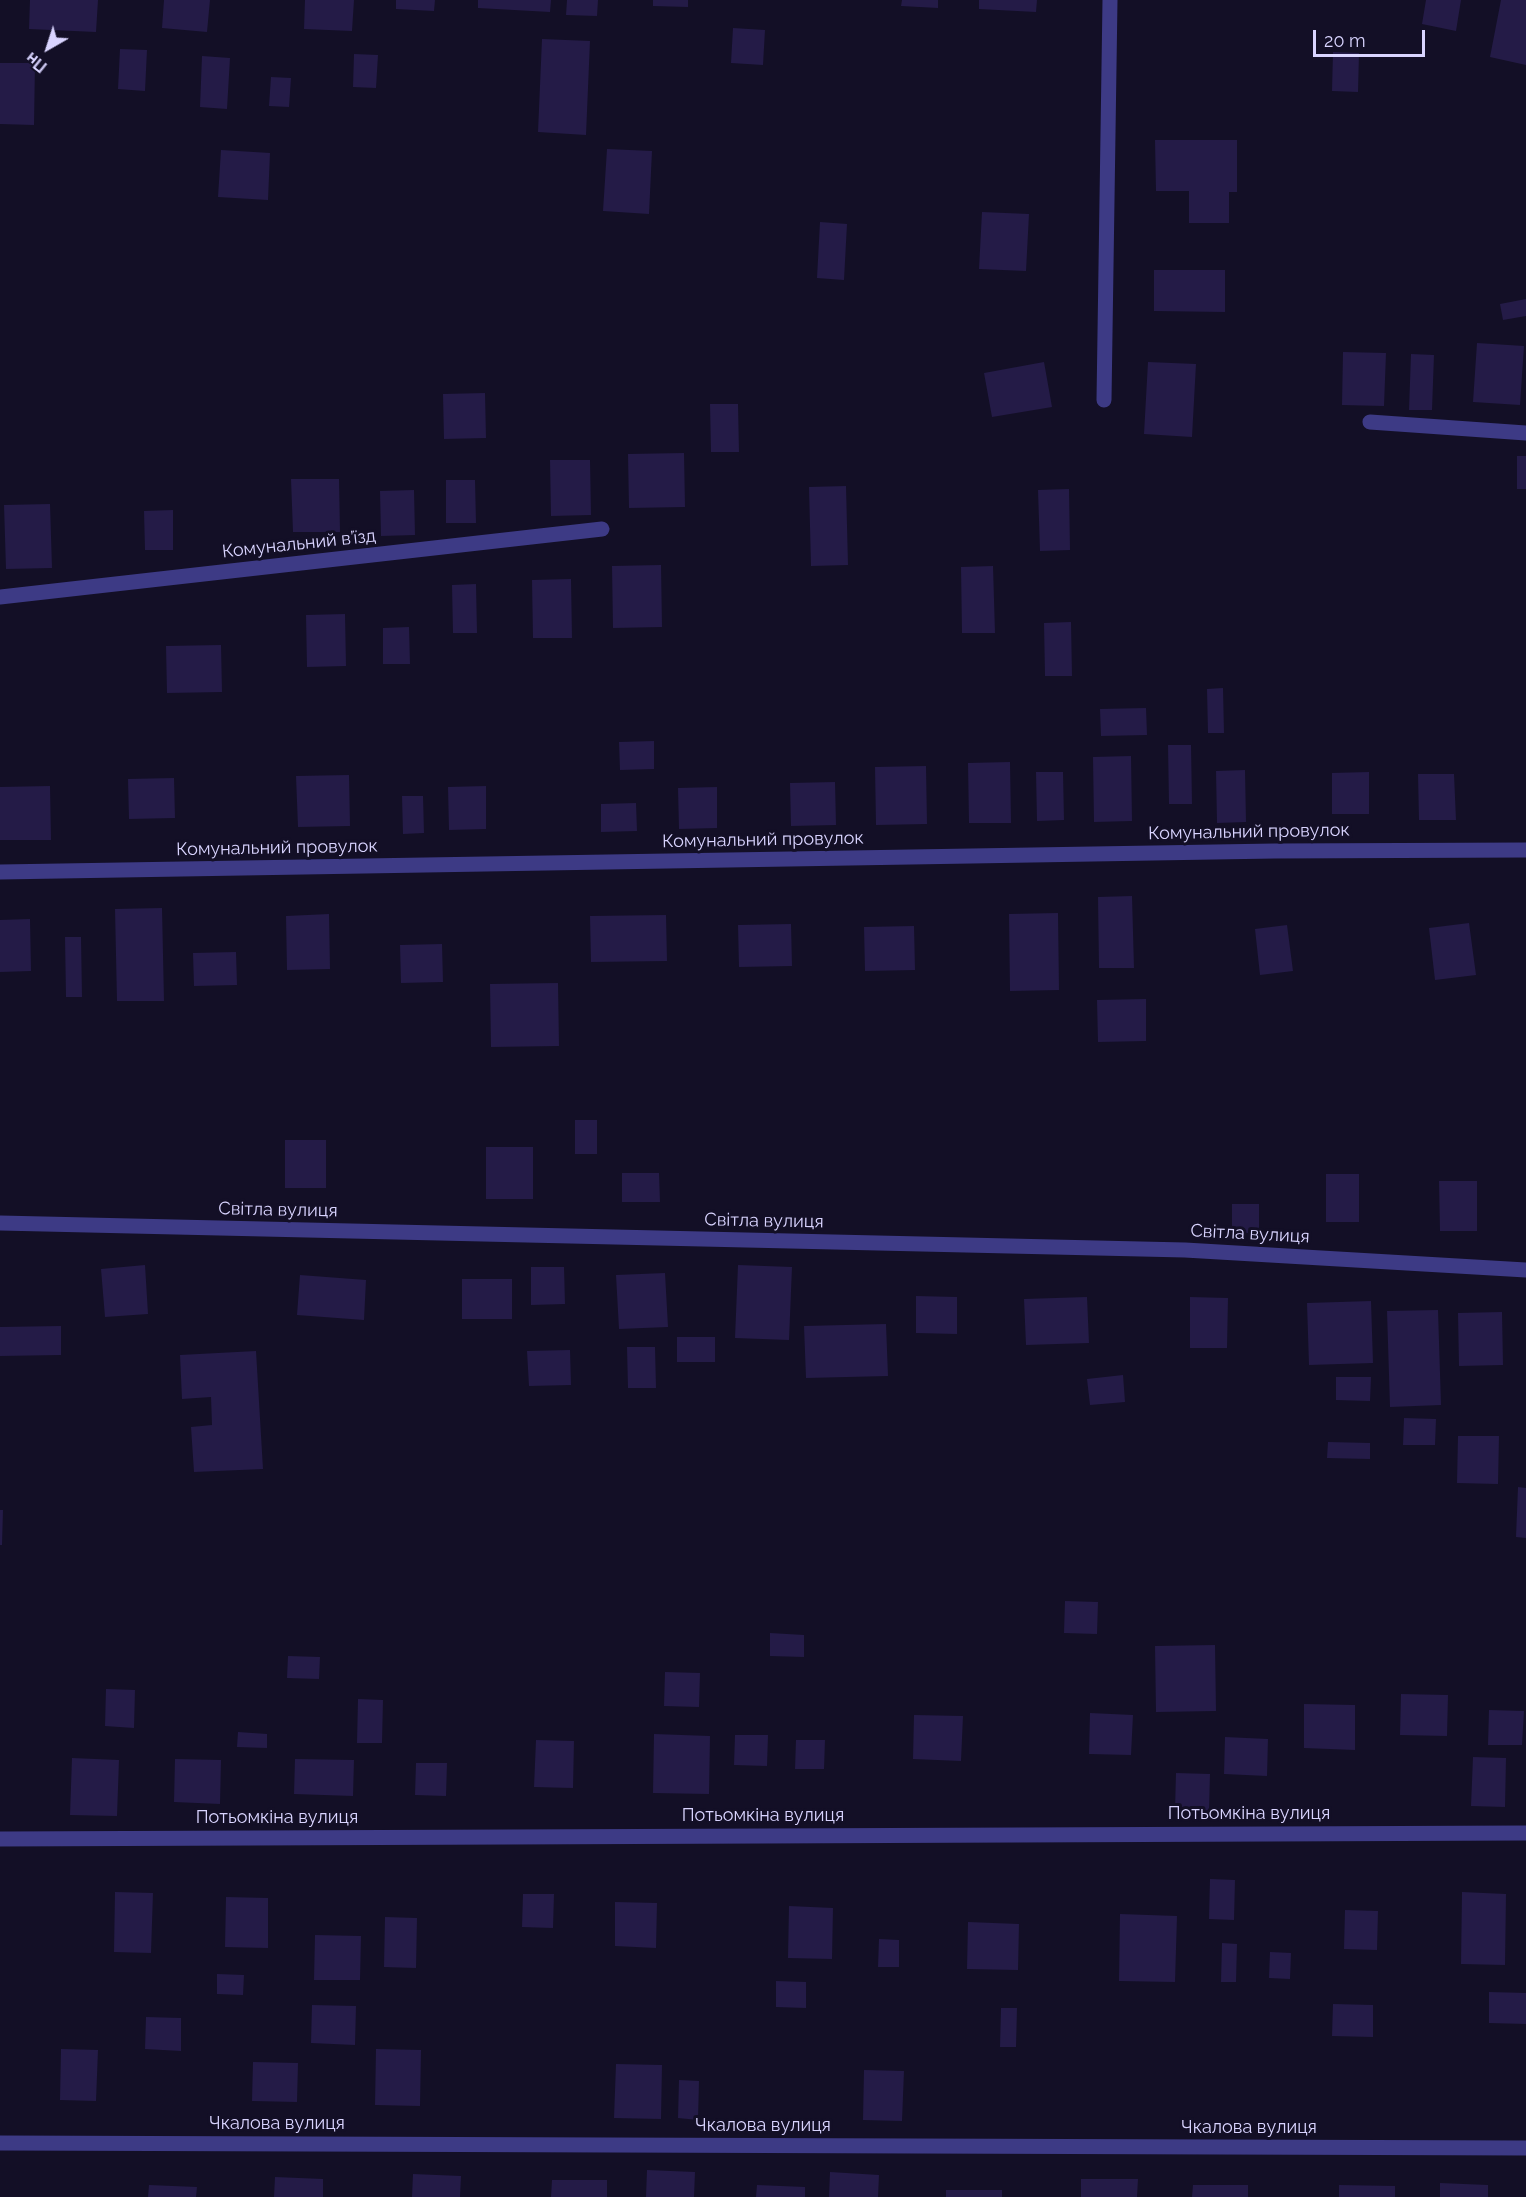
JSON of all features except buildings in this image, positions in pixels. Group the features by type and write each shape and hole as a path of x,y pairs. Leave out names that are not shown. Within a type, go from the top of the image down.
{"street":[{"path":"1104,400 1110,0"},
{"path":"1370,423 1526,433"},
{"name":"Комунальний в’їзд","path":"0,597 602,529"},
{"name":"Комунальний провулок","path":"0,872 1275,851 1526,850"},
{"name":"Світла вулиця","path":"0,1223 1185,1250 1526,1270"},
{"name":"Потьомкіна вулиця","path":"0,1839 1526,1833"},
{"name":"Чкалова вулиця","path":"0,2143 1526,2148"}]}
